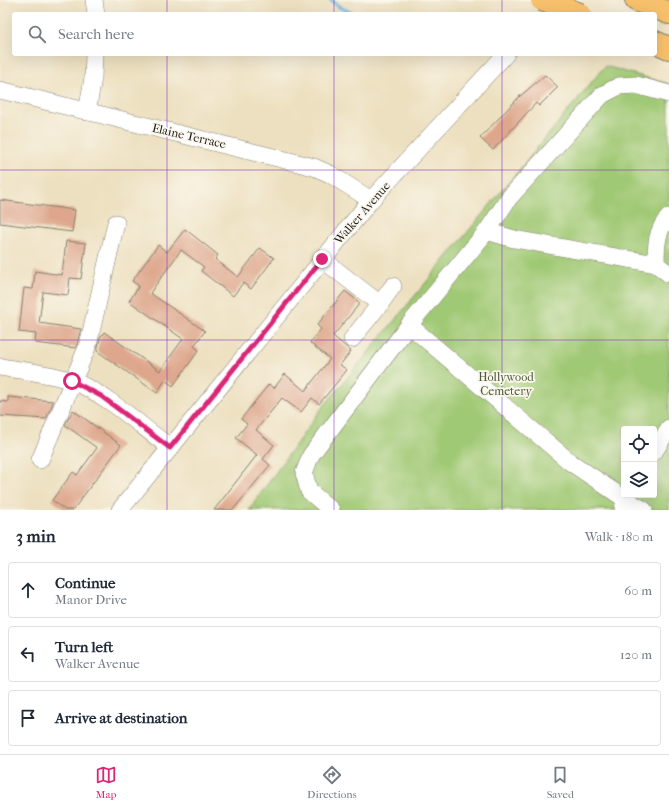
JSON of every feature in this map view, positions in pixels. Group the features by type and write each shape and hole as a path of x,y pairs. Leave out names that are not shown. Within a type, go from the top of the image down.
{"highway":[{"path":"542,0 575,12"},
{"path":"639,1 669,13"},
{"path":"657,43 669,48"}],"street":[{"path":"94,0 96,12"},
{"path":"546,12 557,0"},
{"path":"87,112 93,78 94,56"},
{"name":"Walker Avenue","path":"120,510 371,200 504,56"},
{"path":"331,510 309,491 304,473 311,455 409,325 487,231 509,198 602,94 619,86 636,85 669,94"},
{"name":"Elaine Terrace","path":"0,90 314,167 330,174 371,200"},
{"path":"487,231 514,239 663,269 656,245 662,224 669,217"},
{"path":"40,460 88,345 116,223"},
{"path":"322,259 380,304"},
{"path":"352,339 393,286"},
{"path":"409,325 570,462 625,501 644,510"},
{"path":"0,367 43,374 72,381 101,396 170,448"},
{"path":"657,447 669,428"}],"green space":[{"name":"Hollywood Cemetery","path":"605,66 669,84 669,510 249,510 319,412"}],"building":[{"path":"545,75 558,87 539,106 536,103 493,150 480,138 519,97"},
{"path":"0,200 75,210 72,232 0,223"},
{"path":"185,229 218,255 215,259 238,277 260,248 274,258 251,289 243,283 233,296 201,271 204,267 181,250 150,293 205,331 194,346 199,350 173,386 165,380 157,393 97,351 100,338 104,332 160,371 183,339 129,301 139,286 132,281 158,245 167,252"},
{"path":"66,241 86,243 81,279 70,278 68,295 43,292 39,323 81,329 76,348 35,343 36,334 19,332 24,288 33,289 35,271 62,275"},
{"path":"345,291 360,303 333,336 351,351 340,365 347,370 319,404 312,398 301,412 282,398 256,430 274,445 263,459 270,465 233,510 214,510 257,455 236,438 247,424 241,419 269,384 274,388 285,374 305,391 330,359 310,343 321,329 317,325"},
{"path":"8,397 53,401 46,419 0,416 0,401 8,402"},
{"path":"73,410 121,445 73,510 65,510 52,500 73,472 77,475 97,448 65,425"}],"waterway":[{"path":"331,0 341,8 350,12"}],"route":[{"path":"72,381 101,396 170,448 322,259"}]}
